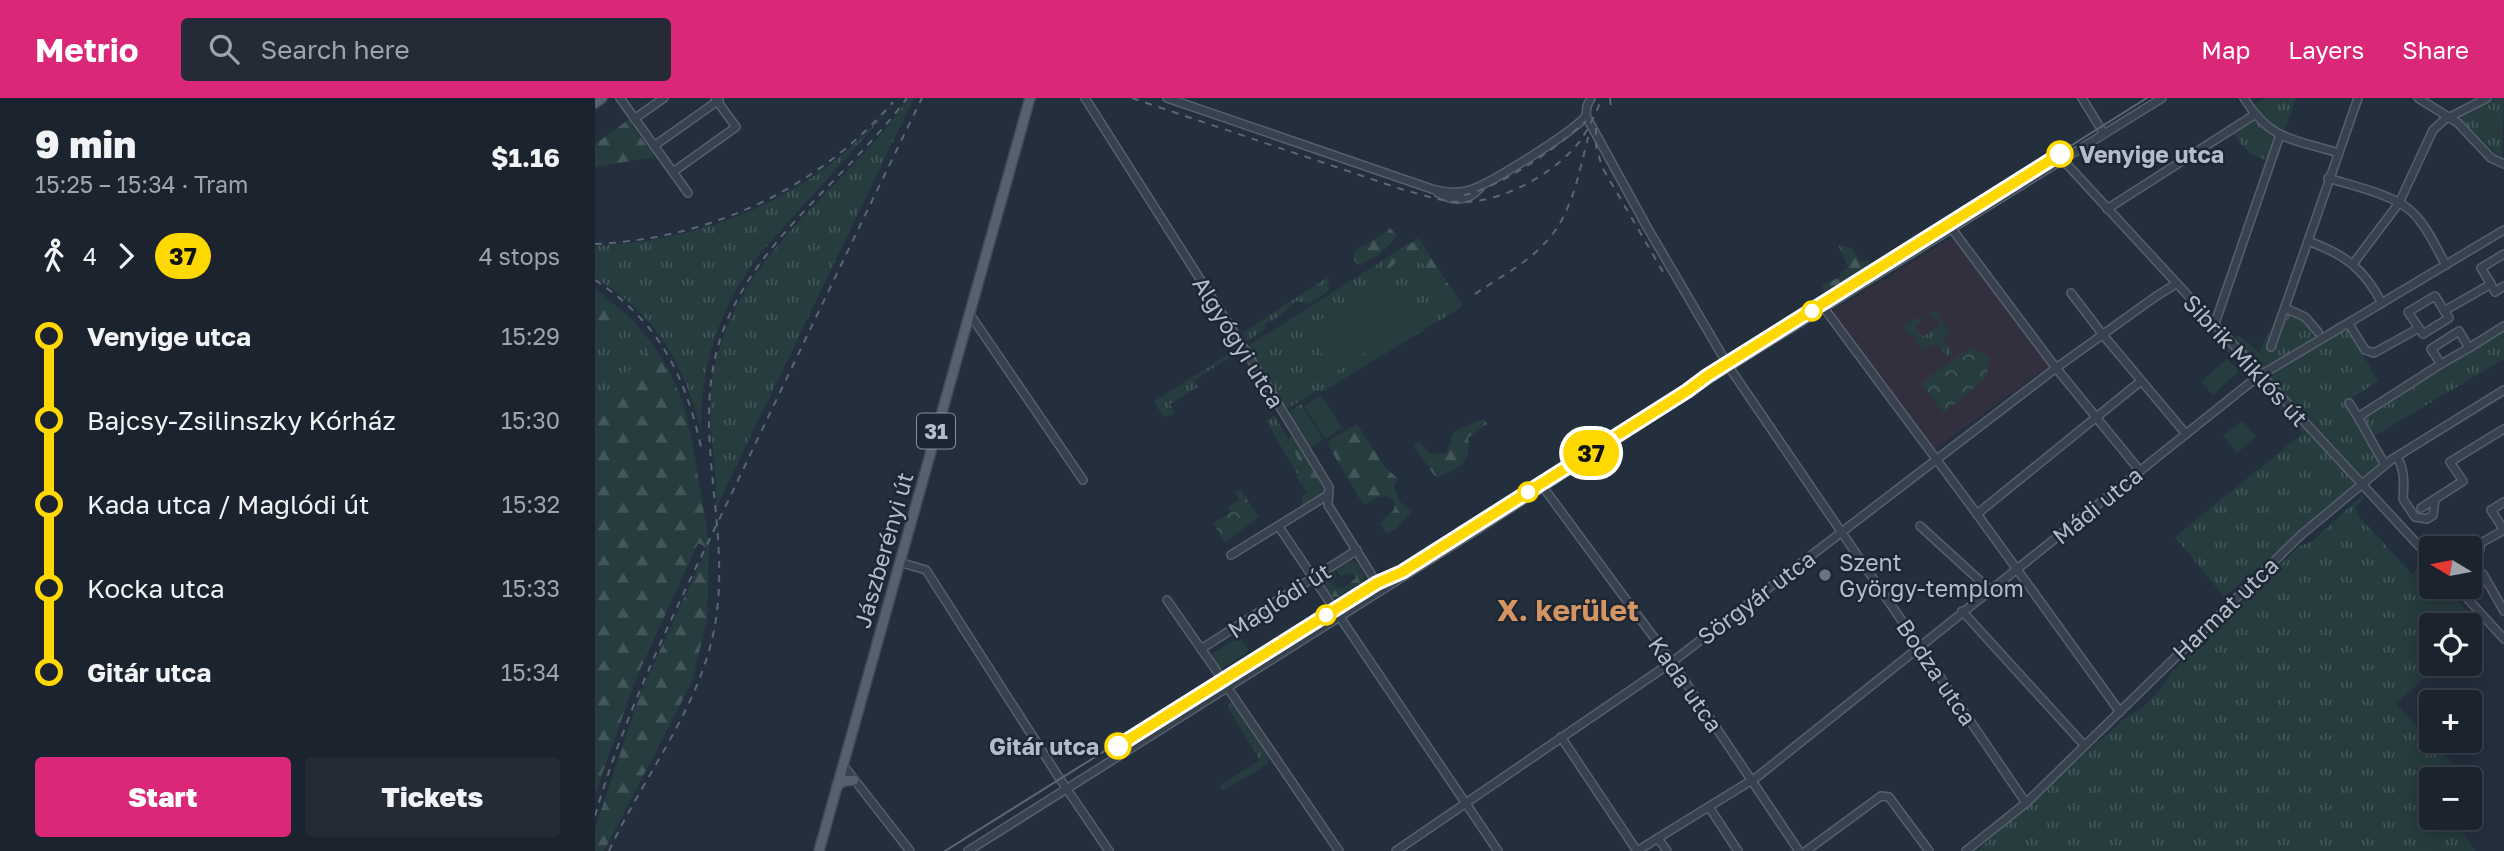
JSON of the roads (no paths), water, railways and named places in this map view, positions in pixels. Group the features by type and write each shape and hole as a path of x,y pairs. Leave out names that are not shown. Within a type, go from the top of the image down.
{"main road":[{"path":"595,103 602,98"},
{"name":"Jászberényi út","path":"819,851 1030,98"},
{"path":"837,785 854,780"}],"street":[{"path":"620,98 688,193"},
{"path":"634,118 664,98"},
{"name":"Algyógyi utca","path":"1085,98 1254,363 1329,487 1328,506 1381,590"},
{"path":"1167,98 1432,189 1448,198 1462,200 1475,195 1483,185 1572,129 1585,116 1591,98"},
{"path":"2082,98 2104,134"},
{"name":"Maglódi út","path":"968,851 1729,367 2162,98"},
{"path":"2244,98 2254,115 2266,127 2280,135 2339,153"},
{"path":"2271,347 2358,98"},
{"path":"2419,98 2458,123 2494,160 2504,163"},
{"path":"2353,264 2399,203 2433,130 2439,124 2487,98"},
{"path":"654,146 718,99 736,127 673,172"},
{"path":"2106,209 2254,115"},
{"name":"Bodza utca","path":"1585,116 1729,367 2026,803"},
{"path":"2214,326 2280,135"},
{"name":"Sibrik Miklós út","path":"2063,160 2419,546"},
{"path":"2328,178 2399,203 2417,217 2446,265"},
{"path":"1952,229 2056,368 2140,471"},
{"name":"Mádi utca","path":"1637,851 1752,780 2261,375 2504,230"},
{"path":"2308,241 2339,253 2353,264 2368,279 2382,303"},
{"path":"2504,254 2481,268 2495,292 2504,286"},
{"name":"Sörgyár utca","path":"1396,851 1672,662 2056,368 2176,284"},
{"path":"2444,311 2491,284"},
{"path":"2071,293 2186,434"},
{"path":"2435,296 2449,318 2423,334 2419,328 2408,312 2435,296"},
{"path":"1824,308 2120,712"},
{"path":"2285,308 2305,317 2318,332"},
{"path":"969,313 1083,480"},
{"path":"2349,324 2365,350 2371,353 2419,328"},
{"path":"2358,417 2504,326"},
{"path":"2441,365 2431,349 2459,331 2469,348"},
{"path":"1977,514 2141,381"},
{"name":"Harmat utca","path":"1966,851 2026,803 2262,572 2361,485 2385,465 2504,390"},
{"path":"2349,403 2385,465"},
{"path":"2421,508 2463,481 2449,462 2504,429"},
{"path":"2399,459 2405,486 2403,499 2415,517 2427,519 2433,515 2435,499"},
{"name":"Kada utca","path":"1543,487 1672,662 1799,851"},
{"path":"1231,555 1328,495"},
{"path":"2482,542 2504,530 2491,510 2504,502"},
{"path":"1920,526 1989,589"},
{"path":"1279,527 1498,851"},
{"name":"Maglódi út","path":"1201,649 1357,550"},
{"path":"899,562 926,570 1066,789 1109,851"},
{"path":"2482,574 2504,611"},
{"path":"2468,599 2504,639"},
{"path":"1167,600 1218,673"},
{"path":"1962,611 2084,745"},
{"path":"1227,687 1339,851"},
{"path":"1561,737 1637,851"},
{"path":"843,765 910,851"},
{"path":"1805,851 1877,797 1889,797 1929,851"},
{"path":"1709,807 1738,851"},
{"path":"1658,838 1667,851"}],"tram line":[{"path":"945,851 1376,581 1401,569 1474,524 1707,374 2147,98"},
{"name":"37","path":"1118,746 1377,583 1402,572 2060,154"}],"railway":[{"path":"609,851 688,705 711,644 717,611 719,575 709,430 710,394 715,359 726,323 742,290 762,260 907,98"},
{"path":"595,816 622,734 673,616 922,98"},
{"path":"1132,98 1401,189 1458,202 1491,198 1508,192 1525,185 1556,165 1580,141 1602,98"},
{"path":"1610,98 1611,109"},
{"path":"595,244 679,232 720,220 759,204 796,184 831,160 863,133 893,102"},
{"path":"1464,195 1495,184 1529,165 1586,121"},
{"path":"1596,128 1596,146 1602,167 1666,277"},
{"path":"1475,294 1529,258 1555,232 1574,192 1589,134"},
{"path":"595,280 636,314 666,352 687,396 701,447"}],"place":[{"name":"Venyige utca","path":"2060,154"},
{"name":"Szent György-templom","path":"1825,575"},
{"name":"Gitár utca","path":"1118,746"}],"district":[{"name":"X. kerület","path":"1568,610"}]}
